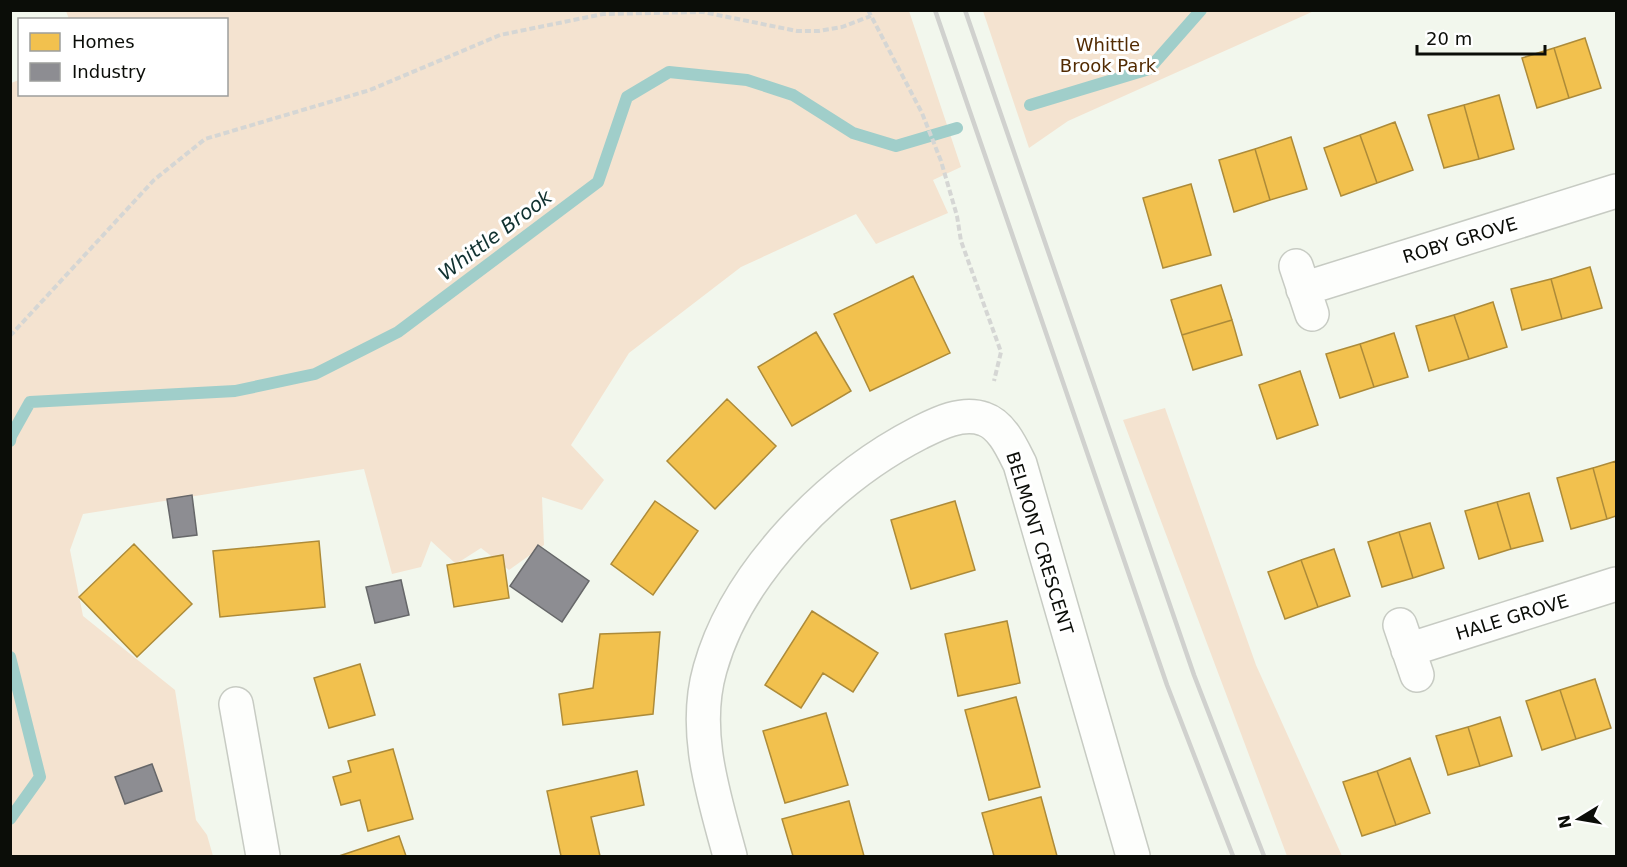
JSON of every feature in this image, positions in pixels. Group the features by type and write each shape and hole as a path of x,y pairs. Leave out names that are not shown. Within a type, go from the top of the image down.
{"street":[{"name":"ROBY GROVE","path":"1304,290 1617,191"},
{"path":"730,856 710,782 704,747 703,713 709,671 721,636 744,595 771,556 800,522 831,492 868,464 897,444 941,423 969,417 985,419"},
{"name":"BELMONT CRESCENT","path":"985,419 999,430 1011,445 1020,464 1132,856"},
{"name":"HALE GROVE","path":"1408,650 1617,585"},
{"path":"236,704 263,856"}],"path":[{"path":"868,10 922,113 941,161 957,216 961,241 1001,352 985,419"},
{"path":"10,336 154,180 204,139 370,90 500,35 603,14 703,12 797,31 819,31 842,27 871,16"}],"green space":[{"name":"Whittle Brook Park","path":"983,10 1314,11 1068,121 1029,148"},
{"path":"66,11 909,11 961,167 933,180 948,213 876,244 856,214 741,267 629,353 571,445 604,480 582,510 542,497 544,545 509,570 481,548 456,564 431,541 421,567 392,574 364,469 83,514 70,550 83,616 175,690 196,820 207,835 213,856 11,856 11,83 18,80 18,96 228,96 228,18 69,18"},
{"path":"1165,408 1256,665 1342,856 1287,856 1123,420"}],"building: Homes":[{"path":"1585,38 1601,88 1569,98 1554,48"},
{"path":"1554,48 1569,98 1537,108 1522,58"},
{"path":"1499,95 1514,149 1479,159 1464,105"},
{"path":"1464,105 1479,159 1444,168 1428,115"},
{"path":"1395,122 1413,170 1377,183 1360,135"},
{"path":"1360,135 1377,183 1341,196 1324,148"},
{"path":"1291,137 1307,189 1270,200 1255,149"},
{"path":"1255,149 1270,200 1234,212 1219,160"},
{"path":"1191,184 1211,255 1163,268 1143,198"},
{"path":"1590,267 1602,308 1562,319 1551,279"},
{"path":"913,276 950,353 870,391 834,314"},
{"path":"1551,279 1562,319 1522,330 1511,289"},
{"path":"1221,285 1232,320 1182,335 1171,300"},
{"path":"1493,302 1507,347 1469,359 1454,315"},
{"path":"1454,315 1469,359 1429,371 1416,326"},
{"path":"1232,320 1242,355 1193,370 1182,335"},
{"path":"816,332 851,391 792,426 758,367"},
{"path":"1394,333 1408,377 1374,387 1360,344"},
{"path":"1360,344 1374,387 1340,398 1326,354"},
{"path":"1300,371 1318,425 1277,439 1259,385"},
{"path":"727,399 776,446 715,509 667,461"},
{"path":"1616,461 1616,516 1607,519 1593,468"},
{"path":"1593,468 1607,519 1571,529 1557,478"},
{"path":"1529,493 1543,541 1511,549 1497,502"},
{"path":"655,501 698,531 653,595 611,564"},
{"path":"955,501 975,570 911,589 891,520"},
{"path":"1497,502 1511,549 1479,559 1465,511"},
{"path":"1430,523 1444,568 1413,578 1399,532"},
{"path":"1399,532 1413,578 1382,587 1368,542"},
{"path":"319,541 325,607 220,617 213,551"},
{"path":"134,544 192,604 137,657 79,597"},
{"path":"1334,549 1350,596 1318,607 1301,560"},
{"path":"503,555 509,598 454,607 447,565"},
{"path":"1301,560 1318,607 1285,619 1268,572"},
{"path":"812,611 878,653 853,692 823,673 801,708 765,685"},
{"path":"1007,621 1020,683 958,696 945,634"},
{"path":"660,632 653,714 563,725 559,694 593,688 600,634"},
{"path":"360,664 375,715 329,728 314,678"},
{"path":"1595,679 1611,728 1576,739 1560,690"},
{"path":"1560,690 1576,739 1542,750 1526,701"},
{"path":"1016,697 1040,787 989,800 965,710"},
{"path":"826,713 848,785 785,803 763,731"},
{"path":"1500,717 1512,756 1480,766 1468,727"},
{"path":"1468,727 1480,766 1448,775 1436,736"},
{"path":"393,749 413,819 368,831 360,800 341,805 333,777 351,772 348,761"},
{"path":"1410,758 1430,813 1396,825 1377,771"},
{"path":"637,771 644,805 591,817 600,856 561,856 547,791"},
{"path":"1377,771 1396,825 1362,836 1343,782"},
{"path":"1041,797 1057,856 994,856 982,813"},
{"path":"849,801 864,856 793,856 782,819"},
{"path":"399,836 406,856 339,856"}],"building: Industry":[{"path":"192,495 197,535 173,538 167,499"},
{"path":"538,545 589,581 562,622 510,586"},
{"path":"401,580 409,615 375,623 366,587"},
{"path":"152,764 162,791 125,804 115,777"}],"waterway":[{"name":"Whittle Brook","path":"1030,105 1149,69 1201,10"},
{"name":"Whittle Brook","path":"10,441 30,402 235,391 315,374 398,332 598,182 627,97 669,72 747,80 793,95 853,133 896,146 957,128"},
{"name":"Whittle Brook","path":"10,657 40,777 10,819"}],"railway":[{"path":"935,10 1167,685 1233,856"},
{"path":"965,10 1194,675 1264,856"}]}
